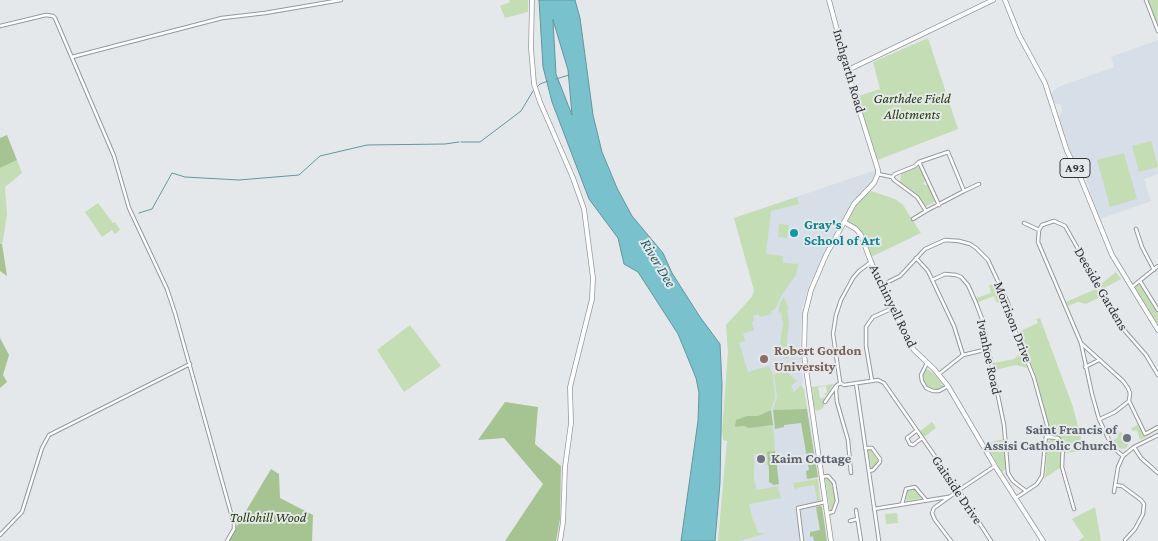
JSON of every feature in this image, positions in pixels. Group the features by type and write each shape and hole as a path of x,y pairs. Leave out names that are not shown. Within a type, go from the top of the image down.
{"street":[{"path":"72,57 222,18 341,0"},
{"path":"532,0 531,48 534,84 584,209 594,278 592,299 570,387 571,423 565,467 563,522 560,541"},
{"name":"Inchgarth Road","path":"829,0 878,172"},
{"path":"848,70 993,0"},
{"name":"A93","path":"1005,0 1019,35 1045,83 1067,151 1081,179 1112,255 1158,330"},
{"path":"1146,0 1158,31"},
{"path":"0,26 46,15 53,16 72,57 114,156 129,208 167,289 190,364 234,524 234,529 227,541"},
{"path":"892,177 915,166 919,162 948,152 964,191"},
{"path":"919,162 939,205"},
{"path":"831,541 804,356 804,323 808,299 815,279 844,222 854,204 868,190 878,172 892,177 917,197 926,211"},
{"path":"913,219 979,184"},
{"name":"Deeside Gardens","path":"1039,230 1042,225 1054,221 1066,226 1125,331 1146,355 1158,375"},
{"name":"Auchinyell Road","path":"844,222 859,232 908,341 948,386 1000,475 1043,541"},
{"path":"1024,224 1039,230 1038,242 1081,343 1085,367 1100,420 1113,445 1123,456"},
{"path":"1136,229 1142,247 1154,270"},
{"name":"Morrison Drive","path":"882,285 900,276 925,249 951,240 970,244 988,260 1008,303 1016,333 1034,378 1046,420 1047,436 1042,476 1037,484 1015,499"},
{"path":"916,258 923,264 932,280 954,326 963,355"},
{"path":"841,382 833,334 836,315 841,300 853,278 871,262"},
{"path":"1131,288 1158,266"},
{"name":"Ivanhoe Road","path":"932,280 950,274 958,276 965,281 982,319 1004,425 1008,471"},
{"path":"1140,281 1158,310"},
{"path":"841,382 844,385 872,380 866,346 866,327 873,317 892,308"},
{"path":"1081,343 1128,388 1129,401 1145,434 1158,427"},
{"path":"939,374 963,355 988,349"},
{"path":"1085,367 1099,360"},
{"path":"927,363 921,375 926,388 933,392 939,392 948,386"},
{"path":"0,535 22,512 42,448 49,435 190,364"},
{"name":"Gaitside Drive","path":"872,380 880,380 884,384 959,490 991,541"},
{"path":"825,402 841,382"},
{"path":"856,383 879,541"},
{"path":"837,385 836,402 848,440 851,473"},
{"path":"1100,420 1116,412 1129,401"},
{"path":"917,430 907,438 910,444 913,445 922,438"},
{"path":"1114,492 1118,467 1123,456 1134,447 1158,435"},
{"path":"1047,436 1058,438 1063,444 1062,467 1074,509"},
{"path":"1134,447 1144,462 1158,473"},
{"path":"865,448 872,448 880,459 879,465 869,471"},
{"path":"843,463 849,462"},
{"path":"951,541 935,520 932,513 934,508 995,466"},
{"path":"1000,475 1008,471 1012,481 1026,491"},
{"path":"821,477 828,476 834,483 837,501 833,512 827,513"},
{"path":"1115,485 1122,486 1144,504 1144,514 1135,529 1125,540"},
{"path":"902,504 906,489 915,486 926,500"},
{"path":"874,509 949,497"},
{"path":"802,541 798,508 825,502"},
{"path":"856,510 862,541"},
{"path":"850,521 858,519"}],"shaded area":[{"path":"1158,40 1158,174 1144,179 1151,201 1100,219 1085,175 1071,153 1059,118 1062,112 1061,105 1053,102 1051,94 1058,87 1114,67 1111,57"},
{"name":"Robert Gordon University","path":"876,170 873,183 853,202 830,241 809,285 802,308 800,345 803,383 801,385 804,389 827,541 718,541 727,441 723,440 728,352 726,325 752,297 754,290 734,218"}],"green space":[{"path":"509,0 528,0 528,12 505,18 500,6 510,2"},
{"path":"1147,0 1158,0 1158,33"},
{"name":"Garthdee Field Allotments","path":"928,38 958,129 875,161 855,97 880,89 873,62"},
{"path":"7,135 17,160 0,168 0,138"},
{"path":"1151,141 1158,167 1139,172 1132,146"},
{"path":"1124,153 1137,199 1110,207 1097,160"},
{"path":"17,160 22,173 5,187 7,214 3,241 0,244 0,168"},
{"path":"918,167 926,181 923,183 924,185 929,185 936,201 925,207 915,193 900,183 901,173"},
{"path":"868,190 895,199 903,205 921,233 869,258 859,232 844,222 849,211"},
{"path":"797,197 799,204 771,211 766,254 783,256 783,263 797,264 799,261 796,275 783,293 775,309 771,311 772,314 760,317 758,314 753,316 754,330 743,334 745,341 739,343 748,372 769,366 773,375 775,398 771,410 758,416 747,416 736,427 744,426 749,428 773,425 775,451 767,452 769,466 763,463 762,453 754,454 754,480 757,490 779,486 781,498 749,504 758,533 764,534 739,541 718,541 727,441 723,440 722,431 728,352 726,325 752,297 754,290 734,218"},
{"path":"98,203 120,230 115,234 112,230 102,237 85,212"},
{"path":"779,224 789,225 787,238 778,237"},
{"path":"0,244 2,244 7,276 0,271"},
{"path":"1116,272 1121,279 1106,287 1105,290 1101,284"},
{"path":"996,283 1004,300 997,303 994,296 978,302 976,298 991,293 989,285"},
{"path":"1137,285 1140,285 1158,313 1158,325 1135,288"},
{"path":"1098,288 1102,296 1086,304 1078,302 1068,306 1066,302"},
{"path":"784,297 789,309 787,309 789,321 787,344 789,358 785,359 780,343 783,324 781,312 778,313 780,303"},
{"path":"1040,318 1073,407 1084,451 1064,453 1061,438 1049,432 1036,377 1018,332 1038,323 1036,319"},
{"path":"410,325 441,366 404,392 377,350"},
{"path":"0,338 9,355 3,375 7,382 0,388"},
{"path":"1022,352 1027,368 1016,365 995,370 994,363 1014,359"},
{"path":"778,364 784,366 797,381 791,386 794,392 801,385 804,389 807,409 773,410 777,397 774,374 781,373"},
{"path":"926,368 936,376 943,385 943,388 934,391 926,386 923,375"},
{"path":"834,384 826,396 824,393 827,393 826,386 818,387 820,398 823,397 825,399 823,402 825,403 823,408 817,411 814,407 812,387"},
{"path":"505,402 538,407 535,444 561,466 560,519 556,541 505,541 543,484 504,438 478,440"},
{"path":"807,409 818,477 807,479 806,471 809,470 801,423 784,425 784,427 775,429 773,410"},
{"path":"771,410 773,425 749,428 744,426 735,427 736,420 747,416 758,416"},
{"path":"932,422 936,428 924,437 920,431"},
{"path":"1138,425 1144,436 1158,428 1158,430 1140,440 1137,430 1133,431 1131,428"},
{"path":"1117,430 1124,435 1122,440 1129,442 1124,449 1119,448 1111,438 1114,440 1118,437 1115,431"},
{"path":"1053,438 1060,442 1062,447 1061,467 1045,478 1048,442"},
{"path":"1004,439 1006,469 1002,472 988,447 991,442"},
{"path":"870,449 878,461 878,464 873,468 871,468 868,450"},
{"path":"775,451 779,484 774,485 769,482 767,452"},
{"name":"Tollohill Wood","path":"271,469 279,474 280,498 313,515 312,541 228,541"},
{"path":"825,478 828,478 834,484 836,502 830,511"},
{"path":"818,479 819,501 798,504 817,501 814,485 797,488 797,490 794,488 794,483"},
{"path":"915,488 922,498 906,501 907,491"},
{"path":"816,507 822,507 827,541 814,541 813,536 810,537 810,532 820,530"},
{"path":"1095,507 1101,541 1078,541 1084,537 1072,519"},
{"path":"897,513 898,523 886,524 885,514"}],"water":[{"name":"River Dee","path":"539,0 575,0 580,18 593,115 602,152 617,188 632,216 663,253 672,273 720,344 722,384 720,483 715,541 681,541 698,421 699,393 696,378 678,334 638,272 624,264 618,238 589,199 552,102 543,67","holes":["553,20 568,70 572,115 556,74"]}],"waterway":[{"path":"556,79 569,75"},
{"path":"538,86 548,81"},
{"path":"461,142 480,142 521,111 533,91"},
{"path":"139,213 152,209 172,173 185,177 239,180 299,175 320,156 367,145 445,144 459,142"}],"place":[{"name":"Gray's School of Art","path":"794,233"},
{"name":"Robert Gordon University","path":"764,359"},
{"name":"Saint Francis of Assisi Catholic Church","path":"1127,438"},
{"name":"Kaim Cottage","path":"761,459"}]}
